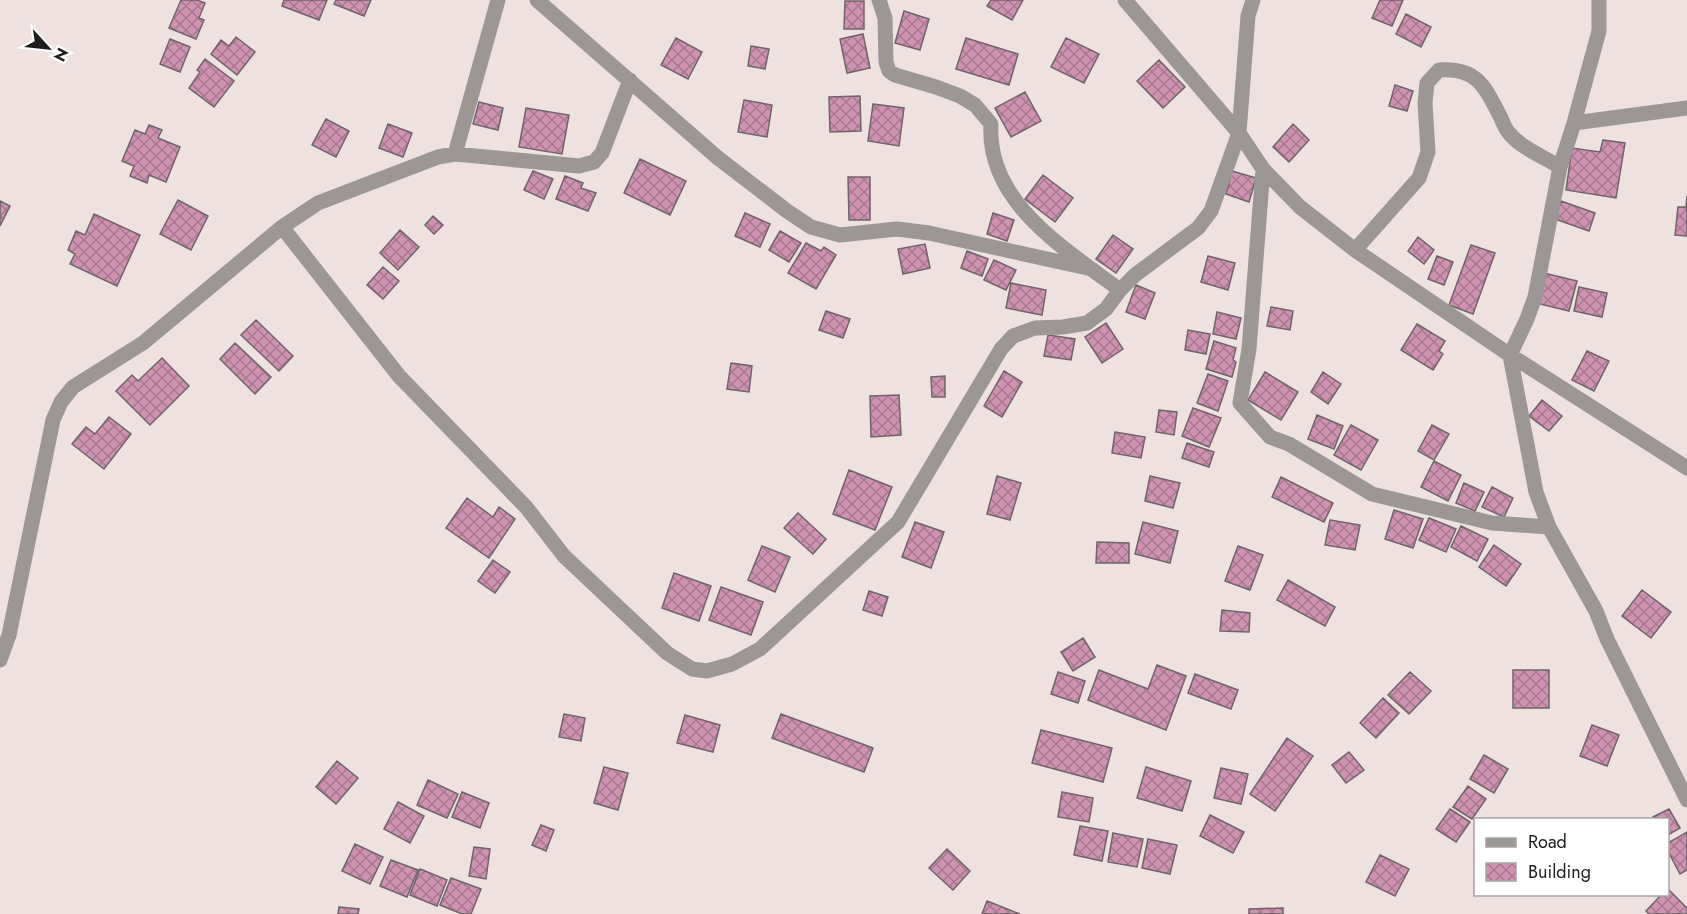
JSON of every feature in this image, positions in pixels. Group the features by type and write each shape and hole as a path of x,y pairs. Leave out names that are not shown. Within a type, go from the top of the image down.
{"street":[{"path":"455,154 498,0"},
{"path":"537,0 718,158 811,227 840,235 897,229 929,233 1092,269"},
{"path":"879,0 885,18 886,62 889,71 895,75 936,87 975,105 991,124 990,142 993,160 1004,184 1022,209 1051,238 1120,290"},
{"path":"1125,0 1239,133 1263,169 1300,207 1355,250 1510,355 1687,468"},
{"path":"282,227 399,376 526,507 564,556 667,653 692,669 707,672 732,664 760,649 898,522 1001,349 1013,336 1035,328 1088,323 1106,309 1135,275 1198,228 1211,211 1239,133 1248,16 1253,0"},
{"path":"1599,0 1599,31 1560,167 1535,297 1510,355 1532,475 1549,527 1596,611 1607,639 1687,800"},
{"path":"1355,250 1419,178 1428,152 1425,103 1427,83 1439,70 1453,69 1473,77 1485,87 1509,133 1521,144 1560,167"},
{"path":"0,660 9,635 53,420 60,402 73,387 143,343 282,227 318,203 438,157 455,154 579,166 594,162 602,153 630,80"},
{"path":"1574,123 1687,108"},
{"path":"1263,169 1249,349 1240,403 1270,437 1288,444 1372,494 1492,523 1549,527"}],"building":[{"path":"181,0 197,0 205,3 199,18 204,20 196,39 169,28"},
{"path":"284,0 327,0 319,20 282,6"},
{"path":"336,0 371,0 364,16 334,4"},
{"path":"991,0 1023,0 1012,20 987,6"},
{"path":"1380,0 1403,0 1392,26 1372,18"},
{"path":"845,1 864,1 864,29 844,29"},
{"path":"904,11 929,19 920,50 895,43"},
{"path":"1406,14 1431,27 1421,47 1396,34"},
{"path":"863,34 870,68 847,73 840,39"},
{"path":"236,37 255,52 237,75 211,54 221,40 229,46"},
{"path":"676,38 702,52 688,79 661,65"},
{"path":"966,38 1018,54 1009,85 956,69"},
{"path":"1066,38 1099,54 1084,83 1051,67"},
{"path":"170,39 190,47 180,72 160,64"},
{"path":"751,46 769,49 765,69 748,66"},
{"path":"205,59 234,81 214,107 189,88 200,72 197,70"},
{"path":"1159,60 1185,87 1163,108 1137,81"},
{"path":"1395,85 1413,91 1407,111 1389,106"},
{"path":"1025,92 1041,121 1011,137 995,108"},
{"path":"860,96 861,131 830,132 829,97"},
{"path":"744,100 772,105 767,137 738,132"},
{"path":"479,102 503,108 498,130 473,124"},
{"path":"873,104 904,108 899,146 868,141"},
{"path":"526,108 569,115 562,154 519,147"},
{"path":"326,119 349,131 336,157 312,145"},
{"path":"388,124 412,133 403,157 379,148"},
{"path":"1293,124 1309,140 1289,162 1273,147"},
{"path":"149,125 162,130 158,138 180,147 166,182 149,175 147,183 130,176 134,166 122,161 135,130 145,134"},
{"path":"1603,140 1625,143 1616,198 1566,190 1572,148 1600,152"},
{"path":"640,159 686,181 670,215 624,193"},
{"path":"533,171 553,179 544,199 524,190"},
{"path":"1232,171 1256,178 1249,202 1226,194"},
{"path":"1043,175 1073,198 1055,222 1025,199"},
{"path":"565,176 583,183 581,188 596,193 588,211 556,199"},
{"path":"848,177 870,177 870,220 849,220"},
{"path":"1687,196 1687,236 1675,235 1678,207 1686,207"},
{"path":"178,200 208,216 191,250 160,234"},
{"path":"0,201 10,206 0,226"},
{"path":"1561,201 1595,213 1589,231 1555,219"},
{"path":"745,213 770,224 760,247 735,236"},
{"path":"993,213 1014,220 1007,241 987,234"},
{"path":"94,214 140,235 117,286 70,264 75,254 68,250 76,231 85,235"},
{"path":"433,216 443,225 434,234 425,225"},
{"path":"400,230 419,247 398,270 380,253"},
{"path":"780,231 801,243 789,262 769,250"},
{"path":"1113,235 1133,249 1116,273 1096,259"},
{"path":"1418,237 1434,250 1424,264 1408,251"},
{"path":"806,243 821,251 824,247 836,255 816,289 788,273"},
{"path":"925,244 930,268 903,274 898,249"},
{"path":"1471,245 1495,253 1473,314 1449,305"},
{"path":"967,251 988,259 982,276 961,268"},
{"path":"1208,256 1235,263 1228,290 1201,282"},
{"path":"1437,256 1453,262 1444,285 1428,279"},
{"path":"994,260 1016,270 1006,290 984,280"},
{"path":"383,267 399,281 383,299 367,285"},
{"path":"1544,273 1577,281 1569,311 1536,303"},
{"path":"1011,283 1046,290 1042,315 1006,308"},
{"path":"1136,285 1155,293 1145,319 1126,312"},
{"path":"1579,287 1607,293 1602,317 1574,311"},
{"path":"1271,307 1293,311 1290,330 1267,326"},
{"path":"826,311 850,319 843,338 819,330"},
{"path":"1217,312 1241,318 1236,339 1213,334"},
{"path":"256,320 293,356 279,371 241,335"},
{"path":"1106,323 1123,349 1102,363 1085,337"},
{"path":"1417,324 1445,341 1439,351 1443,354 1433,370 1401,350"},
{"path":"1188,330 1210,334 1206,354 1185,350"},
{"path":"1048,335 1075,339 1071,360 1044,356"},
{"path":"1214,341 1236,348 1233,360 1236,362 1232,377 1206,369"},
{"path":"235,343 271,377 255,394 220,359"},
{"path":"1587,351 1609,361 1594,391 1572,380"},
{"path":"162,358 189,386 150,425 116,391 132,375 138,381"},
{"path":"731,363 752,366 749,392 727,389"},
{"path":"1004,371 1022,382 1002,417 984,406"},
{"path":"1265,372 1298,392 1281,420 1248,400"},
{"path":"1323,372 1341,384 1328,404 1311,392"},
{"path":"1208,374 1228,381 1218,411 1197,403"},
{"path":"945,376 945,397 932,397 931,377"},
{"path":"899,395 901,435 871,437 870,396"},
{"path":"1542,400 1562,416 1549,431 1529,416"},
{"path":"1193,408 1221,418 1209,447 1182,436"},
{"path":"1159,410 1177,412 1174,435 1156,432"},
{"path":"1317,415 1343,426 1334,449 1308,439"},
{"path":"109,417 131,434 104,469 72,444 86,427 95,434"},
{"path":"1351,425 1378,440 1361,470 1334,455"},
{"path":"1432,425 1449,434 1434,460 1418,451"},
{"path":"1115,432 1145,437 1141,458 1112,453"},
{"path":"1187,443 1214,452 1209,467 1182,458"},
{"path":"1434,461 1461,475 1448,501 1421,487"},
{"path":"849,470 892,487 875,530 833,514"},
{"path":"997,476 1021,483 1010,520 987,514"},
{"path":"1150,476 1180,483 1173,508 1145,501"},
{"path":"1281,477 1333,503 1324,522 1272,497"},
{"path":"1464,483 1484,492 1475,511 1456,503"},
{"path":"1492,487 1513,498 1504,517 1482,507"},
{"path":"467,498 493,517 499,507 515,519 489,558 446,528"},
{"path":"1394,510 1423,519 1413,548 1385,539"},
{"path":"798,513 826,539 813,554 784,528"},
{"path":"1429,518 1456,529 1446,552 1419,540"},
{"path":"1330,520 1360,525 1355,550 1325,545"},
{"path":"915,522 944,532 931,568 902,557"},
{"path":"1143,522 1178,531 1170,563 1135,554"},
{"path":"1461,526 1488,539 1477,561 1451,547"},
{"path":"1097,542 1129,543 1129,563 1096,563"},
{"path":"1494,545 1521,564 1506,586 1479,567"},
{"path":"762,546 790,557 775,592 748,580"},
{"path":"1238,546 1263,555 1250,590 1225,581"},
{"path":"493,560 510,572 495,593 478,581"},
{"path":"674,573 711,586 699,621 662,608"},
{"path":"1288,580 1335,607 1325,626 1277,600"},
{"path":"721,587 763,602 751,635 709,620"},
{"path":"1642,590 1671,612 1651,638 1622,616"},
{"path":"869,591 888,597 882,616 863,610"},
{"path":"1222,610 1250,613 1249,632 1220,631"},
{"path":"1083,638 1095,657 1073,671 1061,652"},
{"path":"1157,665 1186,676 1166,730 1088,700 1099,670 1148,689"},
{"path":"1513,670 1549,670 1549,708 1513,708"},
{"path":"1058,672 1085,681 1078,703 1051,694"},
{"path":"1410,672 1431,691 1409,714 1388,695"},
{"path":"1195,674 1238,690 1231,709 1188,693"},
{"path":"1383,698 1399,713 1376,738 1360,723"},
{"path":"564,714 585,718 581,741 559,737"},
{"path":"781,714 873,748 864,772 772,738"},
{"path":"685,715 720,725 713,752 677,743"},
{"path":"1592,725 1619,735 1607,766 1580,756"},
{"path":"1041,730 1112,748 1103,782 1032,763"},
{"path":"1287,738 1313,756 1275,811 1250,794"},
{"path":"1349,752 1364,770 1346,783 1332,765"},
{"path":"1484,755 1508,769 1494,793 1470,779"},
{"path":"337,761 358,778 336,804 316,787"},
{"path":"604,767 628,773 618,810 594,803"},
{"path":"1146,767 1191,781 1182,811 1137,798"},
{"path":"1221,768 1248,774 1241,804 1214,798"},
{"path":"428,780 458,794 447,818 417,805"},
{"path":"1468,786 1486,799 1472,819 1453,807"},
{"path":"462,792 489,803 480,828 452,817"},
{"path":"1062,792 1093,798 1089,822 1058,817"},
{"path":"398,802 424,816 410,843 384,829"},
{"path":"1450,809 1470,822 1456,842 1436,829"},
{"path":"1669,809 1680,828 1669,834 1669,818 1653,817"},
{"path":"1210,815 1244,832 1233,853 1200,836"},
{"path":"541,825 554,830 546,851 532,845"},
{"path":"1080,826 1108,831 1102,861 1074,855"},
{"path":"1687,832 1687,870 1680,874 1669,853 1669,842"},
{"path":"1113,833 1143,839 1137,867 1108,862"},
{"path":"1148,839 1177,845 1170,874 1142,868"},
{"path":"355,844 383,857 370,884 342,871"},
{"path":"474,847 490,849 486,879 469,876"},
{"path":"947,849 970,871 953,890 929,868"},
{"path":"1380,855 1409,869 1395,896 1366,882"},
{"path":"391,860 418,870 407,897 380,886"},
{"path":"420,869 447,880 437,906 410,895"},
{"path":"451,878 481,889 471,914 462,914 440,905"},
{"path":"1669,890 1687,908 1687,914 1649,914 1646,911 1660,896 1669,896"},
{"path":"987,901 1020,914 982,914"},
{"path":"339,907 359,909 358,914 338,914"},
{"path":"1283,908 1283,914 1249,914 1249,909"}]}
